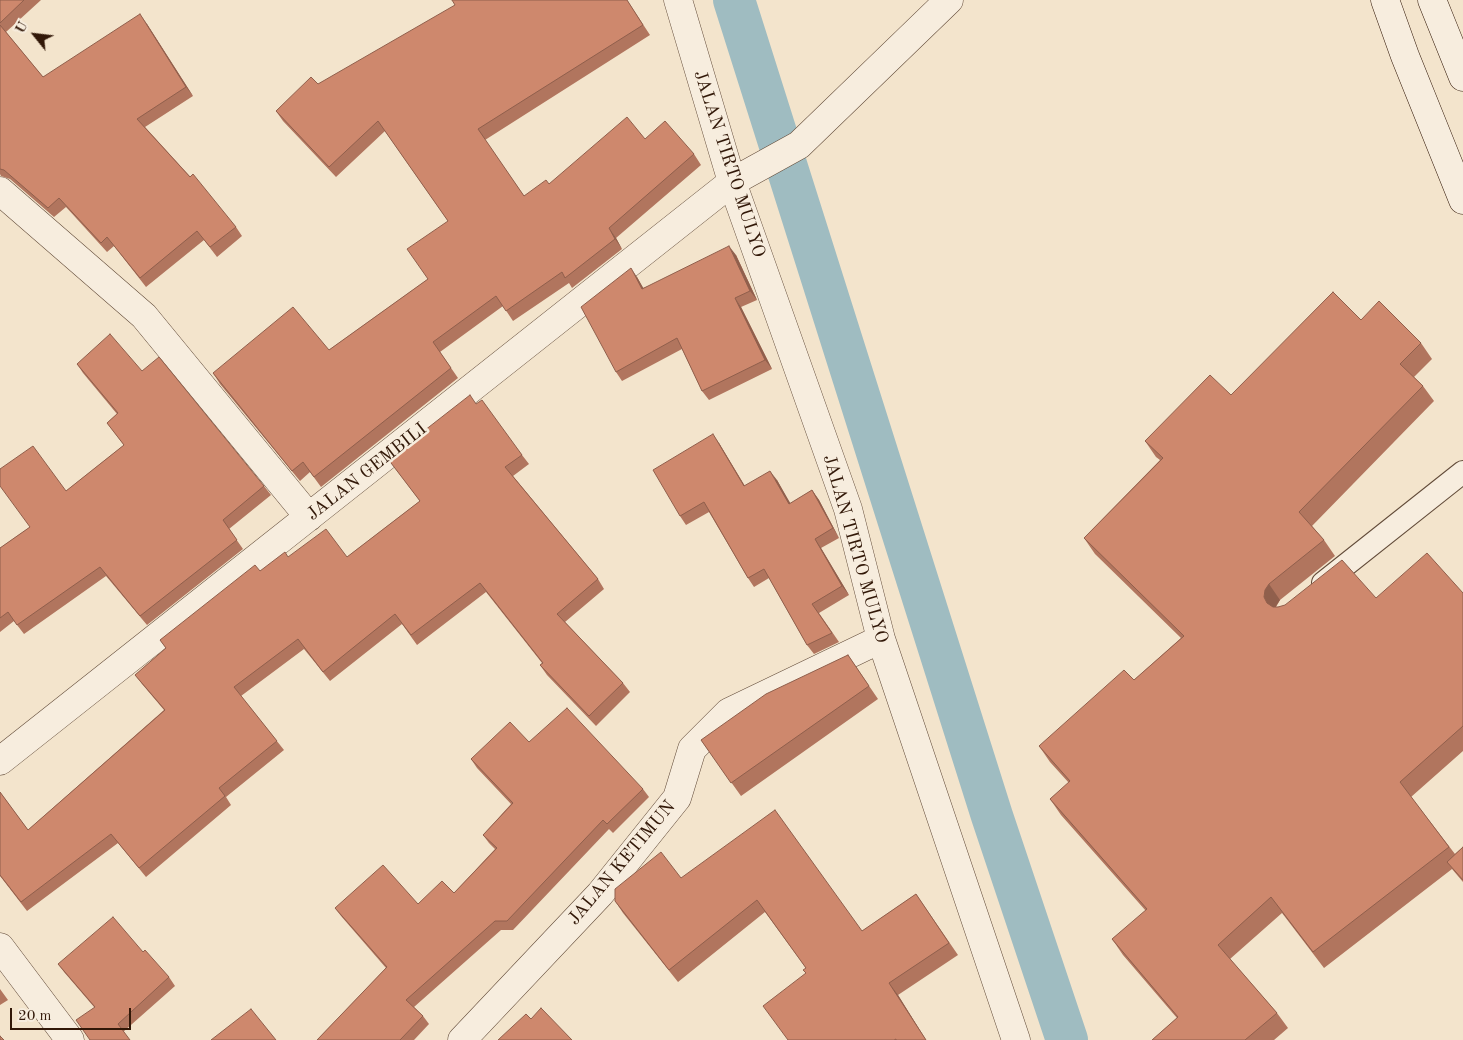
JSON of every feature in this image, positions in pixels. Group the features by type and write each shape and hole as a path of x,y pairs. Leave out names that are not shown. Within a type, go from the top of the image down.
{"street":[{"name":"JALAN TIRTO MULYO","path":"678,0 848,510 881,639 1009,1037"},
{"name":"JALAN GEMBILI","path":"0,761 738,179 799,145 949,0"},
{"path":"1385,0 1405,56 1463,200"},
{"path":"1432,0 1463,77"},
{"path":"0,191 144,316 309,517"},
{"name":"JALAN KETIMUN","path":"462,1040 600,894 677,798 692,749 728,712 881,639"},
{"path":"0,947 70,1040"}],"lane":[{"path":"1304,598 1463,472"}],"building":[{"path":"0,0 24,0 0,23"},
{"path":"452,0 627,0 643,25 478,129 524,196 546,180 549,184 627,117 645,139 665,121 694,154 609,228 615,239 565,278 562,272 506,311 496,296 433,342 451,368 314,477 303,462 292,471 213,373 293,307 329,350 428,279 407,249 448,221 378,121 329,167 276,111 311,77 318,84 455,5"},
{"path":"140,14 186,87 137,119 190,177 193,174 236,227 210,247 197,231 140,278 107,237 101,243 59,198 48,208 4,170 0,169 0,25 43,77"},
{"path":"729,246 750,291 735,298 765,360 702,391 677,338 616,372 581,307 631,268 642,289"},
{"path":"1333,292 1361,320 1379,301 1421,343 1400,364 1423,386 1299,512 1324,540 1269,584 1265,590 1264,597 1267,603 1273,607 1285,605 1342,560 1376,598 1427,553 1463,593 1463,726 1400,782 1449,847 1313,952 1271,897 1218,945 1277,1013 1245,1040 1152,1040 1178,1017 1112,939 1147,909 1050,799 1070,781 1039,746 1124,670 1134,680 1184,636 1084,538 1163,458 1145,441 1210,375 1231,395"},
{"path":"110,334 142,371 159,357 264,486 223,520 237,540 140,616 100,567 17,625 8,612 0,618 0,548 30,527 0,486 0,469 33,446 66,491 124,445 107,423 118,413 77,364"},
{"path":"470,395 476,404 482,400 522,455 505,467 598,579 557,614 623,683 589,716 540,665 543,663 480,583 411,635 395,614 323,672 298,639 234,687 277,741 219,788 225,796 139,868 111,834 21,902 0,875 0,792 28,830 165,710 135,675 166,648 160,640 255,565 260,571 285,552 288,557 326,529 347,557 420,501 388,459"},
{"path":"713,434 744,486 770,471 789,504 812,490 833,528 815,539 842,586 812,604 832,633 807,645 764,569 748,578 704,502 680,516 653,470"},
{"path":"848,655 869,686 731,783 701,740 766,694"},
{"path":"567,708 643,789 607,824 603,820 507,921 495,921 406,1000 423,1016 400,1040 317,1040 387,967 335,908 383,865 418,904 442,881 454,893 497,848 483,835 513,803 471,759 510,722 529,742"},
{"path":"775,810 862,931 916,894 949,943 889,983 926,1040 788,1040 763,1006 806,973 803,970 806,968 757,900 669,970 615,901 615,889 661,852 681,878"},
{"path":"1463,847 1463,880 1447,862"},
{"path":"113,917 143,952 145,950 169,977 118,1024 130,1040 90,1040 76,1020 95,1007 58,964"},
{"path":"541,1008 572,1040 498,1040 526,1014 531,1019"},
{"path":"251,1009 276,1040 211,1040"}],"waterway":[{"path":"734,0 992,816 1067,1040"}]}
